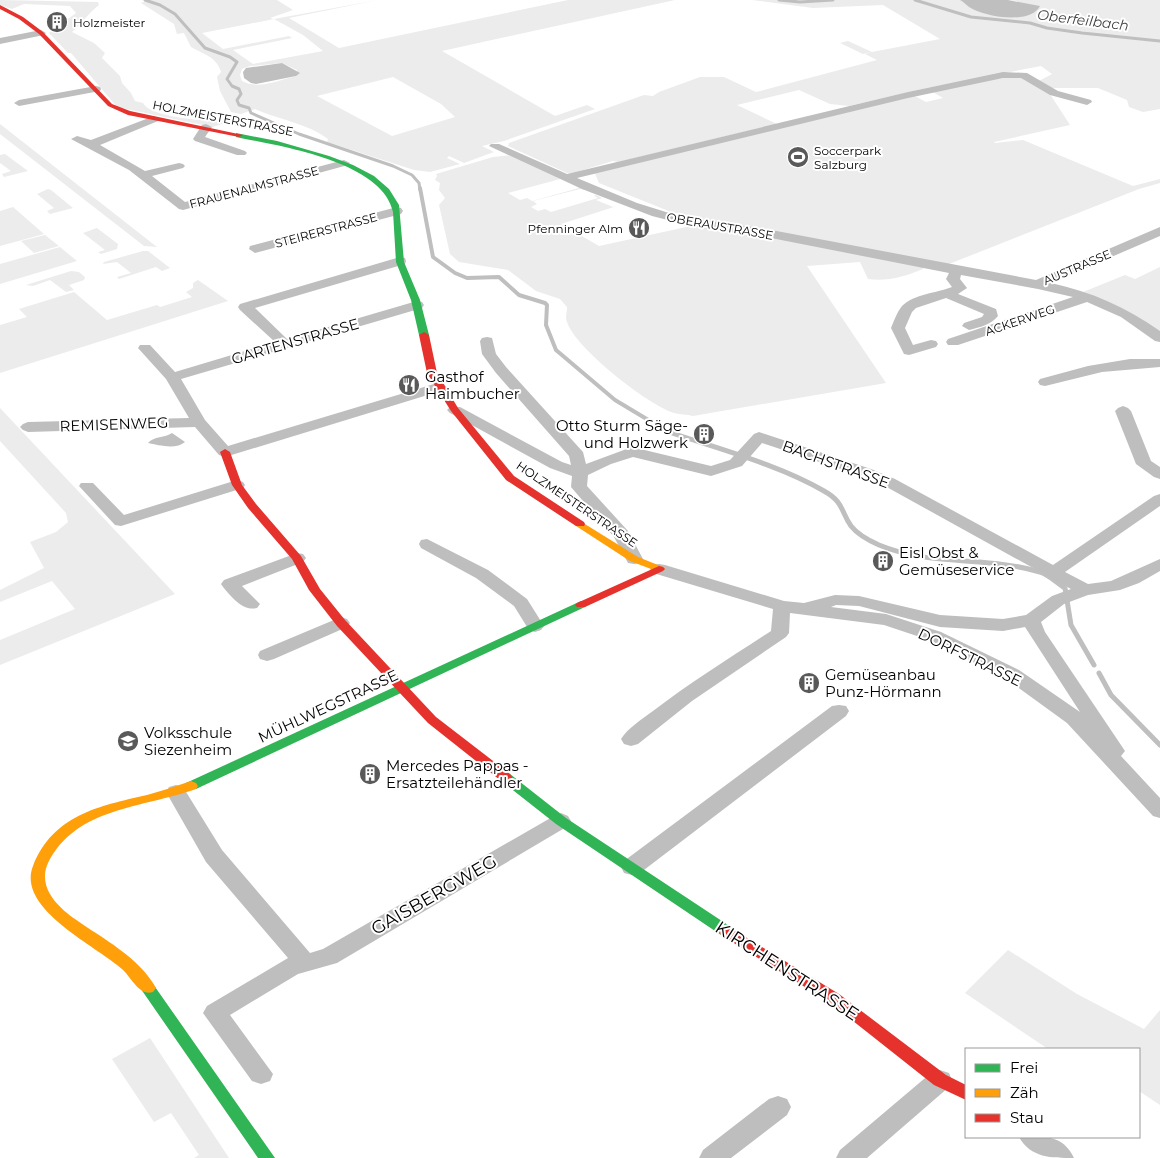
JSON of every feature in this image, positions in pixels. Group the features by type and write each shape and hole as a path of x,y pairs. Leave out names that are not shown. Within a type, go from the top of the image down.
{"street":[{"name":"HOLZMEISTERSTRASSE","path":"0,7 21,18 41,33 110,105 128,113 154,119 294,146 344,164 371,177 380,184 390,194 397,211 400,261 417,305 432,373 454,410 510,478 634,559 659,570"},
{"path":"0,41 41,33"},
{"path":"568,177 1003,74 1023,76 1054,93 1087,102"},
{"path":"19,103 96,89"},
{"path":"92,144 154,119"},
{"path":"206,128 199,139 241,153"},
{"name":"FRAUENALMSTRASSE","path":"77,139 92,144 144,175 183,206 344,164"},
{"name":"OBERAUSTRASSE","path":"495,146 630,205 681,220 763,233 1036,285"},
{"path":"144,175 178,166"},
{"name":"STEIRERSTRASSE","path":"255,249 397,211"},
{"name":"AUSTRASSE","path":"1036,285 1160,231"},
{"path":"285,344 245,307 400,261"},
{"path":"931,344 909,351 898,328 908,309 930,297 949,294 960,288 953,279 956,270"},
{"name":"AUSTRASSE","path":"1036,285 1087,297 1114,308 1137,321 1160,338"},
{"path":"949,294 954,298 984,307 991,312 991,316 987,320 959,330"},
{"name":"ACKERWEG","path":"953,342 1087,297"},
{"name":"GARTENSTRASSE","path":"172,377 417,305"},
{"path":"487,341 489,354 500,370 577,455 580,473 579,487 622,535 634,559"},
{"path":"146,348 172,377 199,422 225,452 237,484 252,506 297,558 315,590 341,623 401,688"},
{"path":"1045,382 1074,373 1121,363 1160,363"},
{"path":"225,452 439,387"},
{"path":"454,410 556,465 580,473"},
{"path":"1123,411 1144,464 1160,474"},
{"name":"REMISENWEG","path":"28,427 199,422"},
{"name":"BACHSTRASSE","path":"580,473 605,461 632,452 711,470 726,468 741,457 759,437 889,482 1054,572 1081,591"},
{"path":"87,486 121,521 237,484"},
{"path":"1054,572 1160,500"},
{"path":"427,544 482,574 521,603 535,626"},
{"path":"251,604 230,584 297,558"},
{"path":"805,609 835,600 859,601 940,620 971,624 1003,625 1031,620 1058,600 1081,591 1114,586 1133,579 1160,564"},
{"name":"MÜHLWEGSTRASSE","path":"267,1158 143,980 128,963 50,906 41,893 38,876 42,858 54,840 70,826 91,815 117,806 176,792 205,780 659,570"},
{"name":"DORFSTRASSE","path":"659,570 782,606 886,620 935,636 1012,674 1074,718 1125,775 1160,810"},
{"path":"632,740 660,714 780,634 782,606"},
{"name":"DORFSTRASSE","path":"1031,620 1036,632 1113,747 1125,775"},
{"path":"267,655 341,623"},
{"name":"KIRCHENSTRASSE","path":"401,688 432,720 561,821 632,867 693,910 834,998 940,1080 965,1092"},
{"path":"632,867 839,711"},
{"path":"176,792 214,856 305,963"},
{"name":"GAISBERGWEG","path":"261,1074 215,1013 292,966 328,958 561,821"},
{"path":"848,1158 940,1080"},
{"path":"712,1158 778,1107"},
{"path":"1033,1138 1062,1158"}],"shaded area":[{"path":"0,0 98,2 99,5 72,32 94,43 105,53 102,58 120,76 122,83 135,101 143,103 159,113 187,119 237,120 212,127 117,107 71,53 68,53 49,33 76,13 70,6 24,4 12,9 0,5"},
{"path":"148,0 277,0 293,10 270,18 274,19 378,0 289,18 339,48 568,0 675,0 442,51 555,116 587,105 595,109 504,141 482,146 494,152 464,163 449,156 447,158 460,164 430,172 414,170 327,142 328,139 311,129 255,109 241,114 231,112 220,91 217,77 221,72 213,59 191,47 184,33 177,34 174,24 141,3","holes":["274,19 303,35 323,51 253,64 233,50 292,38 289,36 223,49 202,33","282,63 297,70 296,76 255,85 242,81 240,75 242,69 250,66","393,77 441,104 455,117 392,136 317,96"]},
{"path":"752,0 960,0 978,11 1016,18 1017,1 1008,0 1160,0 1160,109 1143,112 1129,107 1127,100 1098,88 1050,88 1039,81 1052,74 1041,66 922,89 849,106 830,104 799,90 737,105 777,124 618,162 613,161 573,173 567,173 508,146 509,143 644,95 653,96 700,77 724,77 756,92 877,60 865,54 871,52 863,54 840,43 848,41 872,52 940,39 883,5 813,8"},
{"path":"960,0 1008,0 1040,6 1035,12 1027,16 1007,17 976,11"},
{"path":"282,63 300,73 296,76 256,84 244,78 243,72 246,68"},
{"path":"1018,76 1050,94 1070,125 995,143 1023,140 1133,186 1160,179 1160,183 1139,189 944,266 924,265 923,269 896,278 868,279 860,262 807,266 886,383 693,416 674,413 662,408 631,388 583,346 567,322 567,307 560,299 536,291 508,270 459,262 450,254 439,205 445,198 439,190 440,183 435,180 436,174 493,157 512,155 564,178 508,193 520,200 527,198 532,201 579,188 575,185 587,190 580,189 533,201 537,204 531,207 538,211 545,209 551,212 598,198 594,196 596,195 602,198 596,200 613,207 620,205 561,224 599,246 691,226 701,227 701,219 671,212 599,183 594,171 913,95 926,102 943,98 931,91 974,82"},
{"path":"0,124 157,247 144,246 0,134"},
{"path":"5,154 28,171 4,177 2,174 11,171 0,163 0,155"},
{"path":"48,189 73,208 50,214 47,211 54,208 37,194"},
{"path":"13,207 44,234 0,246 0,211"},
{"path":"97,228 118,244 117,249 101,254 98,252 105,250 83,233"},
{"path":"45,235 59,246 34,253 21,241"},
{"path":"60,247 77,261 0,284 0,264"},
{"path":"148,251 170,268 162,271 156,267 119,279 117,277 131,273 117,262 103,264 104,262"},
{"path":"1160,267 1160,333 1083,292 1125,275 1135,279"},
{"path":"71,271 79,272 85,277 84,280 69,285 74,290 66,292 50,280 33,286 26,285"},
{"path":"198,280 228,301 0,373 0,325 27,317 19,309 74,292 107,320 192,297 186,292 193,288 193,283"},
{"path":"0,408 175,594 0,665 0,640 75,609 52,581 0,602 0,590 44,568 30,542 56,532 68,522 66,513 0,441"},
{"path":"172,433 185,442 177,446 162,446 148,443 153,439"},
{"path":"1008,950 1077,994 1144,1029 1160,1010 1160,1105 1140,1092 1140,1048 1047,1048 965,993"},
{"path":"150,1038 229,1158 194,1158 199,1155 171,1113 154,1122 112,1059"}],"waterway":[{"path":"145,0 160,5 175,14 205,48 230,57 237,62 227,79 232,86 239,89 241,94 237,100 239,105 249,108 251,113 299,134 393,166 412,175 419,183 420,190"},
{"name":"Oberfeilbach","path":"779,0 800,2 833,0"},
{"name":"Oberfeilbach","path":"915,0 971,17 1030,23 1047,28 1082,33 1160,41"},
{"path":"420,188 433,257 455,273 467,278 499,277 519,295 545,303 547,305 546,325 556,350 615,400 665,430 676,434"},
{"path":"672,433 788,473 824,491 839,503 854,529 879,545 919,556 1000,564 1020,567 1046,575 1065,588 1071,625 1094,665"},
{"path":"1099,673 1111,695 1160,745"}],"traffic: fast":[{"path":"239,135 302,149 327,157 371,178 387,191 395,205 400,262 418,309 424,335"},
{"path":"191,786 581,605"},
{"path":"505,777 561,821 726,931"},
{"path":"148,988 267,1158"}],"traffic: slow":[{"path":"580,524 634,559 659,569"},
{"path":"148,988 139,976 117,956 52,909 41,892 38,872 51,845 66,829 84,818 105,810 191,786"}],"traffic: jam":[{"path":"0,7 21,18 41,33 110,105 128,113 239,135"},
{"path":"424,335 432,373 454,409 510,478 580,524"},
{"path":"225,452 237,485 252,506 297,558 315,590 341,623 432,720 505,777"},
{"path":"581,605 659,569"},
{"path":"726,931 834,998 940,1080 965,1092"}],"place":[{"name":"Holzmeister","path":"57,22"},
{"name":"Soccerpark Salzburg","path":"798,157"},
{"name":"Pfenninger Alm","path":"639,228"},
{"name":"Gasthof Haimbucher","path":"409,385"},
{"name":"Otto Sturm Säge- und Holzwerk","path":"704,434"},
{"name":"Eisl Obst & Gemüseservice","path":"883,561"},
{"name":"Gemüseanbau Punz-Hörmann","path":"809,683"},
{"name":"Volksschule Siezenheim","path":"128,741"},
{"name":"Mercedes Pappas - Ersatzteilehändler","path":"370,774"}]}
